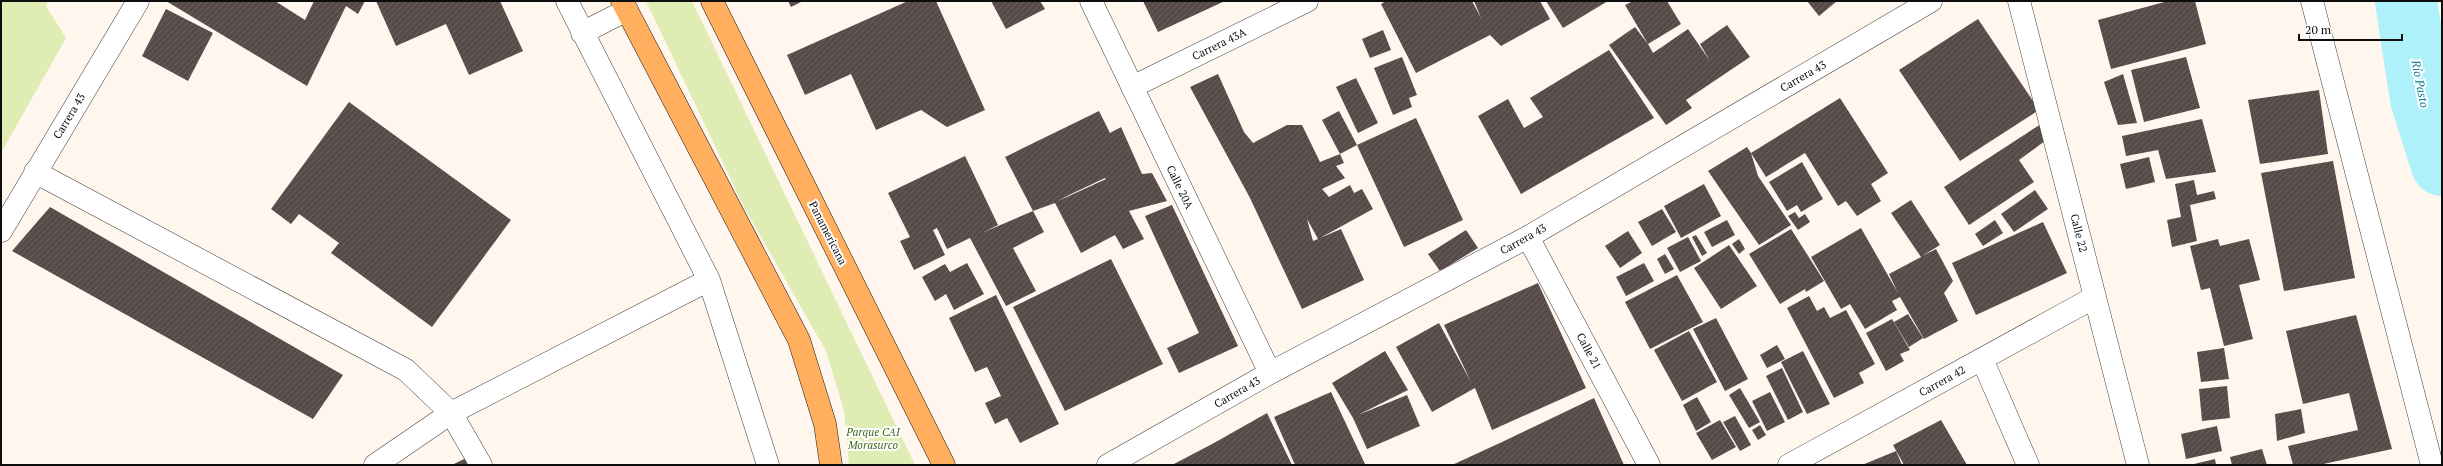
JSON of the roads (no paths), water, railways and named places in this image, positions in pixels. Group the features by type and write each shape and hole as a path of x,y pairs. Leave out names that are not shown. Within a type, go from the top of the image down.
{"main road":[{"name":"Panamericana","path":"712,1 944,465"},
{"path":"625,6 799,340 825,424 831,465"}],"street":[{"name":"Carrera 43","path":"1,231 138,1"},
{"path":"567,1 709,280 768,465"},
{"name":"Calle 20A","path":"1091,1 1270,373"},
{"name":"Carrera 43A","path":"1132,87 1307,1"},
{"name":"Carrera 43","path":"1108,465 1270,373 1528,237 1931,1"},
{"name":"Calle 22","path":"2019,1 2138,465"},
{"path":"2312,1 2432,465"},
{"path":"582,33 625,6"},
{"path":"35,172 406,370 451,413 481,465"},
{"name":"Calle 21","path":"1528,237 1649,465"},
{"path":"375,465 451,413 709,280"},
{"name":"Carrera 42","path":"1789,465 2095,297"},
{"path":"1982,359 2028,465"}],"waterway":[{"name":"Río Pasto","path":"2406,1 2421,99 2442,165"}],"park label":[{"name":"Parque CAI Morasurco","path":"873,438"}]}
